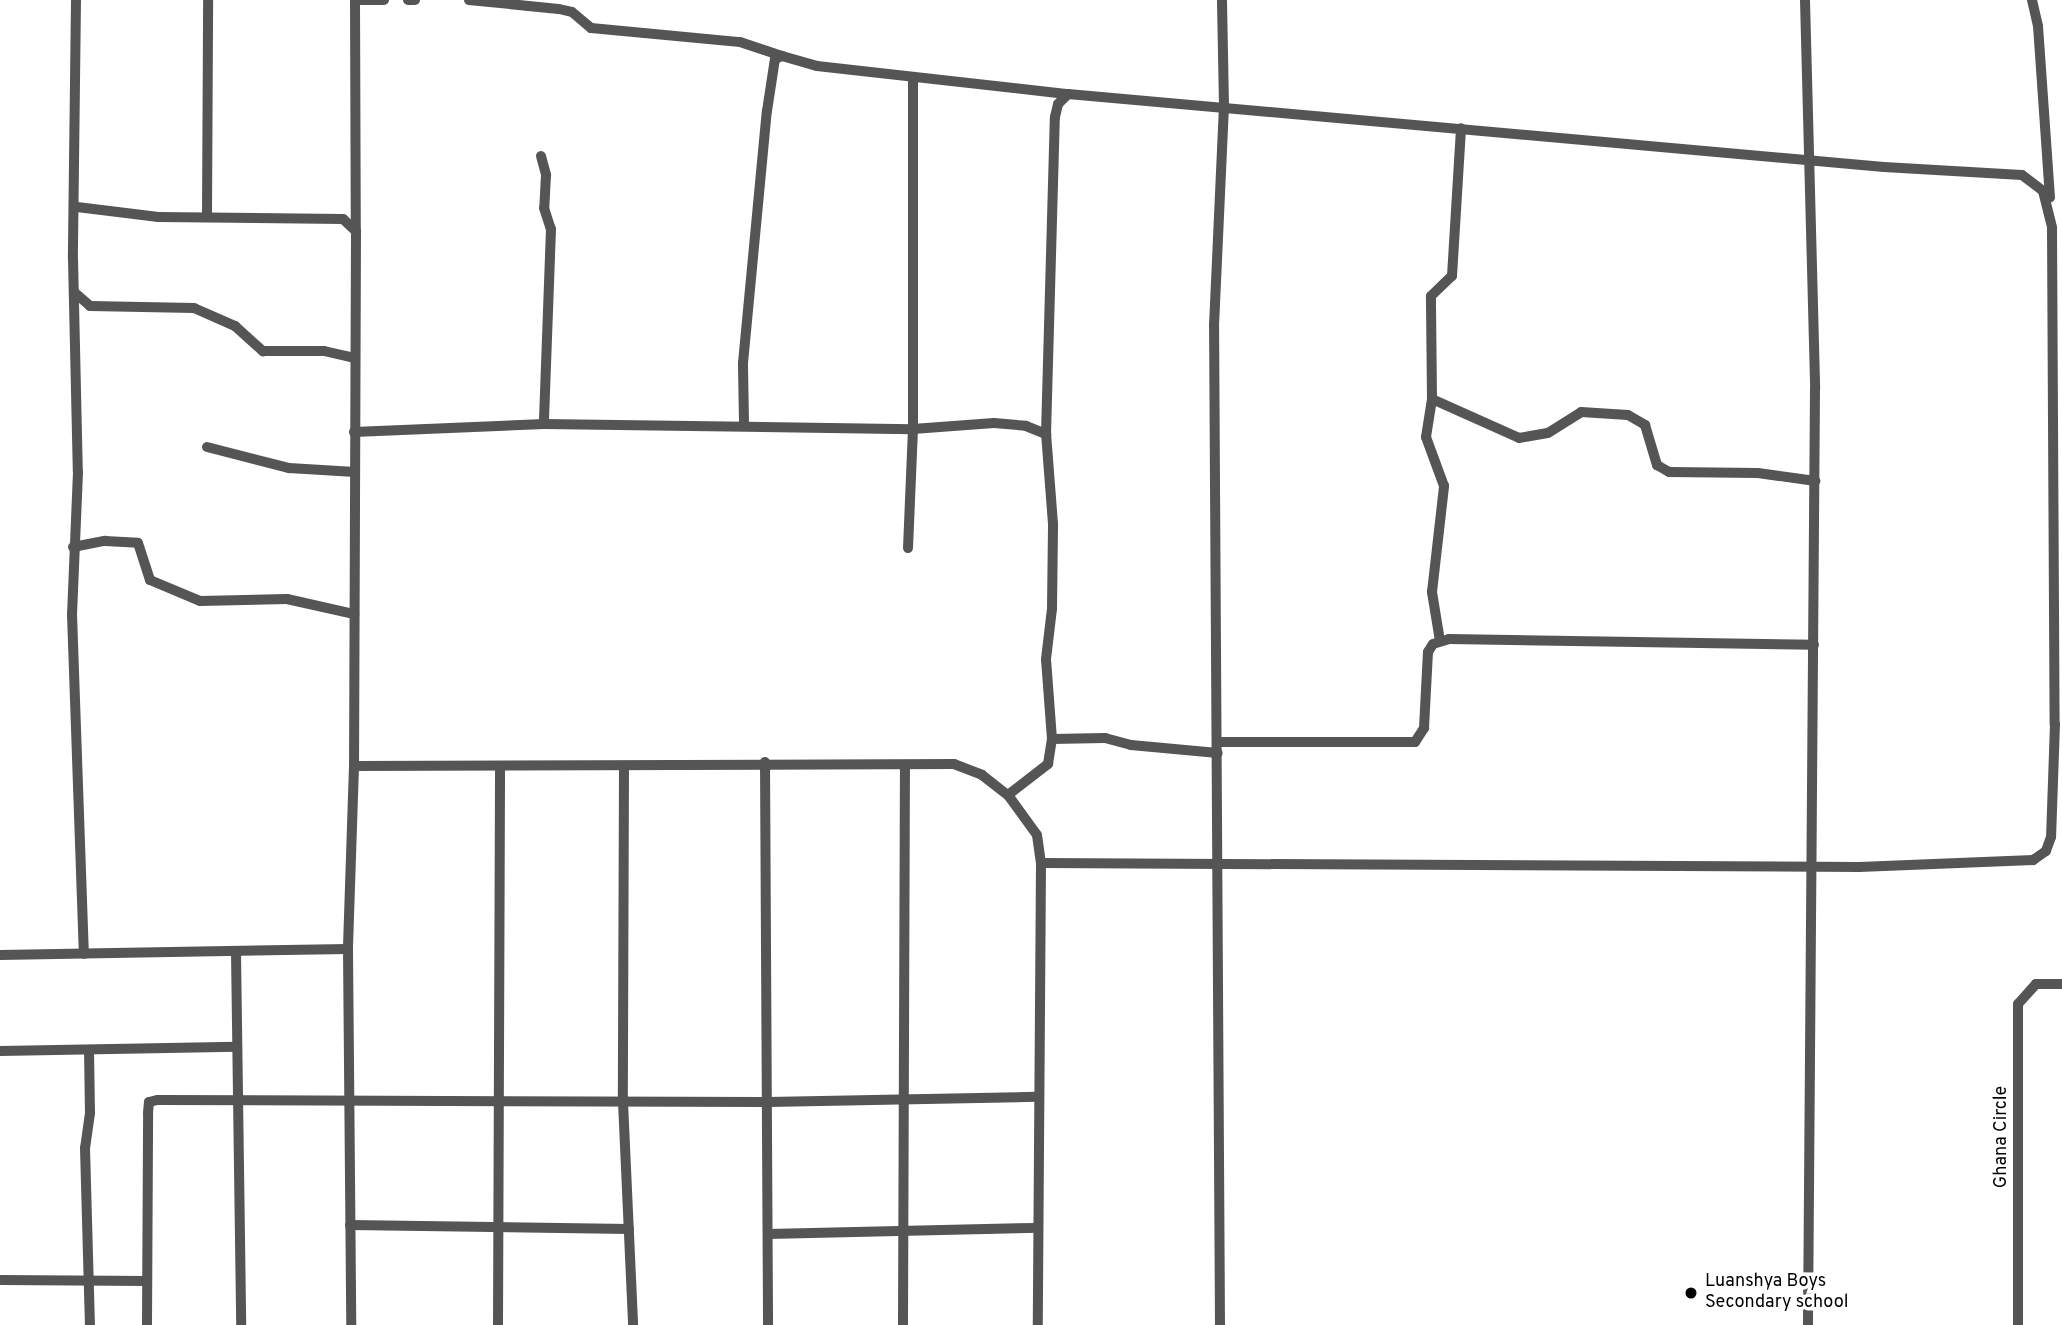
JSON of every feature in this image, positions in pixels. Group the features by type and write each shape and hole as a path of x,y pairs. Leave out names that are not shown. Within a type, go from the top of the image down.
{"street":[{"path":"76,0 77,207 74,292 78,472 73,547 76,802 84,954"},
{"path":"208,0 208,216"},
{"path":"351,1325 348,949 354,766 357,0 384,0"},
{"path":"408,0 415,0"},
{"path":"469,0 559,9 572,12 591,27 740,42 817,66 914,78 1068,94 2022,175 2038,184 2050,206"},
{"path":"1220,1325 1220,866 1214,326 1224,106 1222,0"},
{"path":"1805,0 1811,158 1815,481 1809,866 1808,1325"},
{"path":"1041,863 1220,866 1946,866 2033,860 2046,851 2051,837 2055,724 2057,490 2050,206 2038,26 2032,0"},
{"path":"744,423 743,363 767,111 775,59 782,56"},
{"path":"908,548 913,429 914,78"},
{"path":"1008,795 1048,764 1052,739 1046,659 1052,608 1053,524 1046,435 1055,117 1068,94"},
{"path":"1440,641 1432,592 1444,486 1426,437 1432,400 1431,296 1452,276 1461,128"},
{"path":"541,156 546,175 544,208 551,229 544,424"},
{"path":"77,207 158,217 343,219 356,230"},
{"path":"74,292 90,306 194,307 235,326 263,351 324,351 354,358"},
{"path":"1432,400 1519,438 1548,433 1581,412 1628,415 1645,425 1657,465 1669,472 1758,473 1815,481"},
{"path":"354,432 544,424 744,423 913,429 1003,423 1046,435"},
{"path":"207,447 289,468 355,472"},
{"path":"73,547 105,541 138,543 150,580 200,601 287,599 354,614"},
{"path":"1052,739 1105,737 1132,745 1218,748 1415,743 1424,728 1428,652 1440,641 1814,645"},
{"path":"354,766 624,766 765,762 905,766 954,764 982,775 1008,795 1037,835 1041,863 1037,1097 1038,1325"},
{"path":"765,762 768,1325"},
{"path":"624,766 623,1102 633,1325"},
{"path":"903,1325 905,766"},
{"path":"498,1325 500,767"},
{"path":"0,955 348,949"},
{"path":"236,952 241,1325"},
{"name":"Ghana Circle","path":"2018,1325 2018,1004 2036,984 2062,984"},
{"path":"0,1051 237,1047"},
{"path":"89,1051 87,1278 90,1325"},
{"path":"147,1325 149,1102 768,1102 1037,1097"},
{"path":"350,1225 629,1229"},
{"path":"768,1234 903,1228 1038,1228"},
{"path":"0,1280 87,1278 147,1281"}],"place":[{"name":"Luanshya Boys Secondary school","path":"1691,1293"}]}
